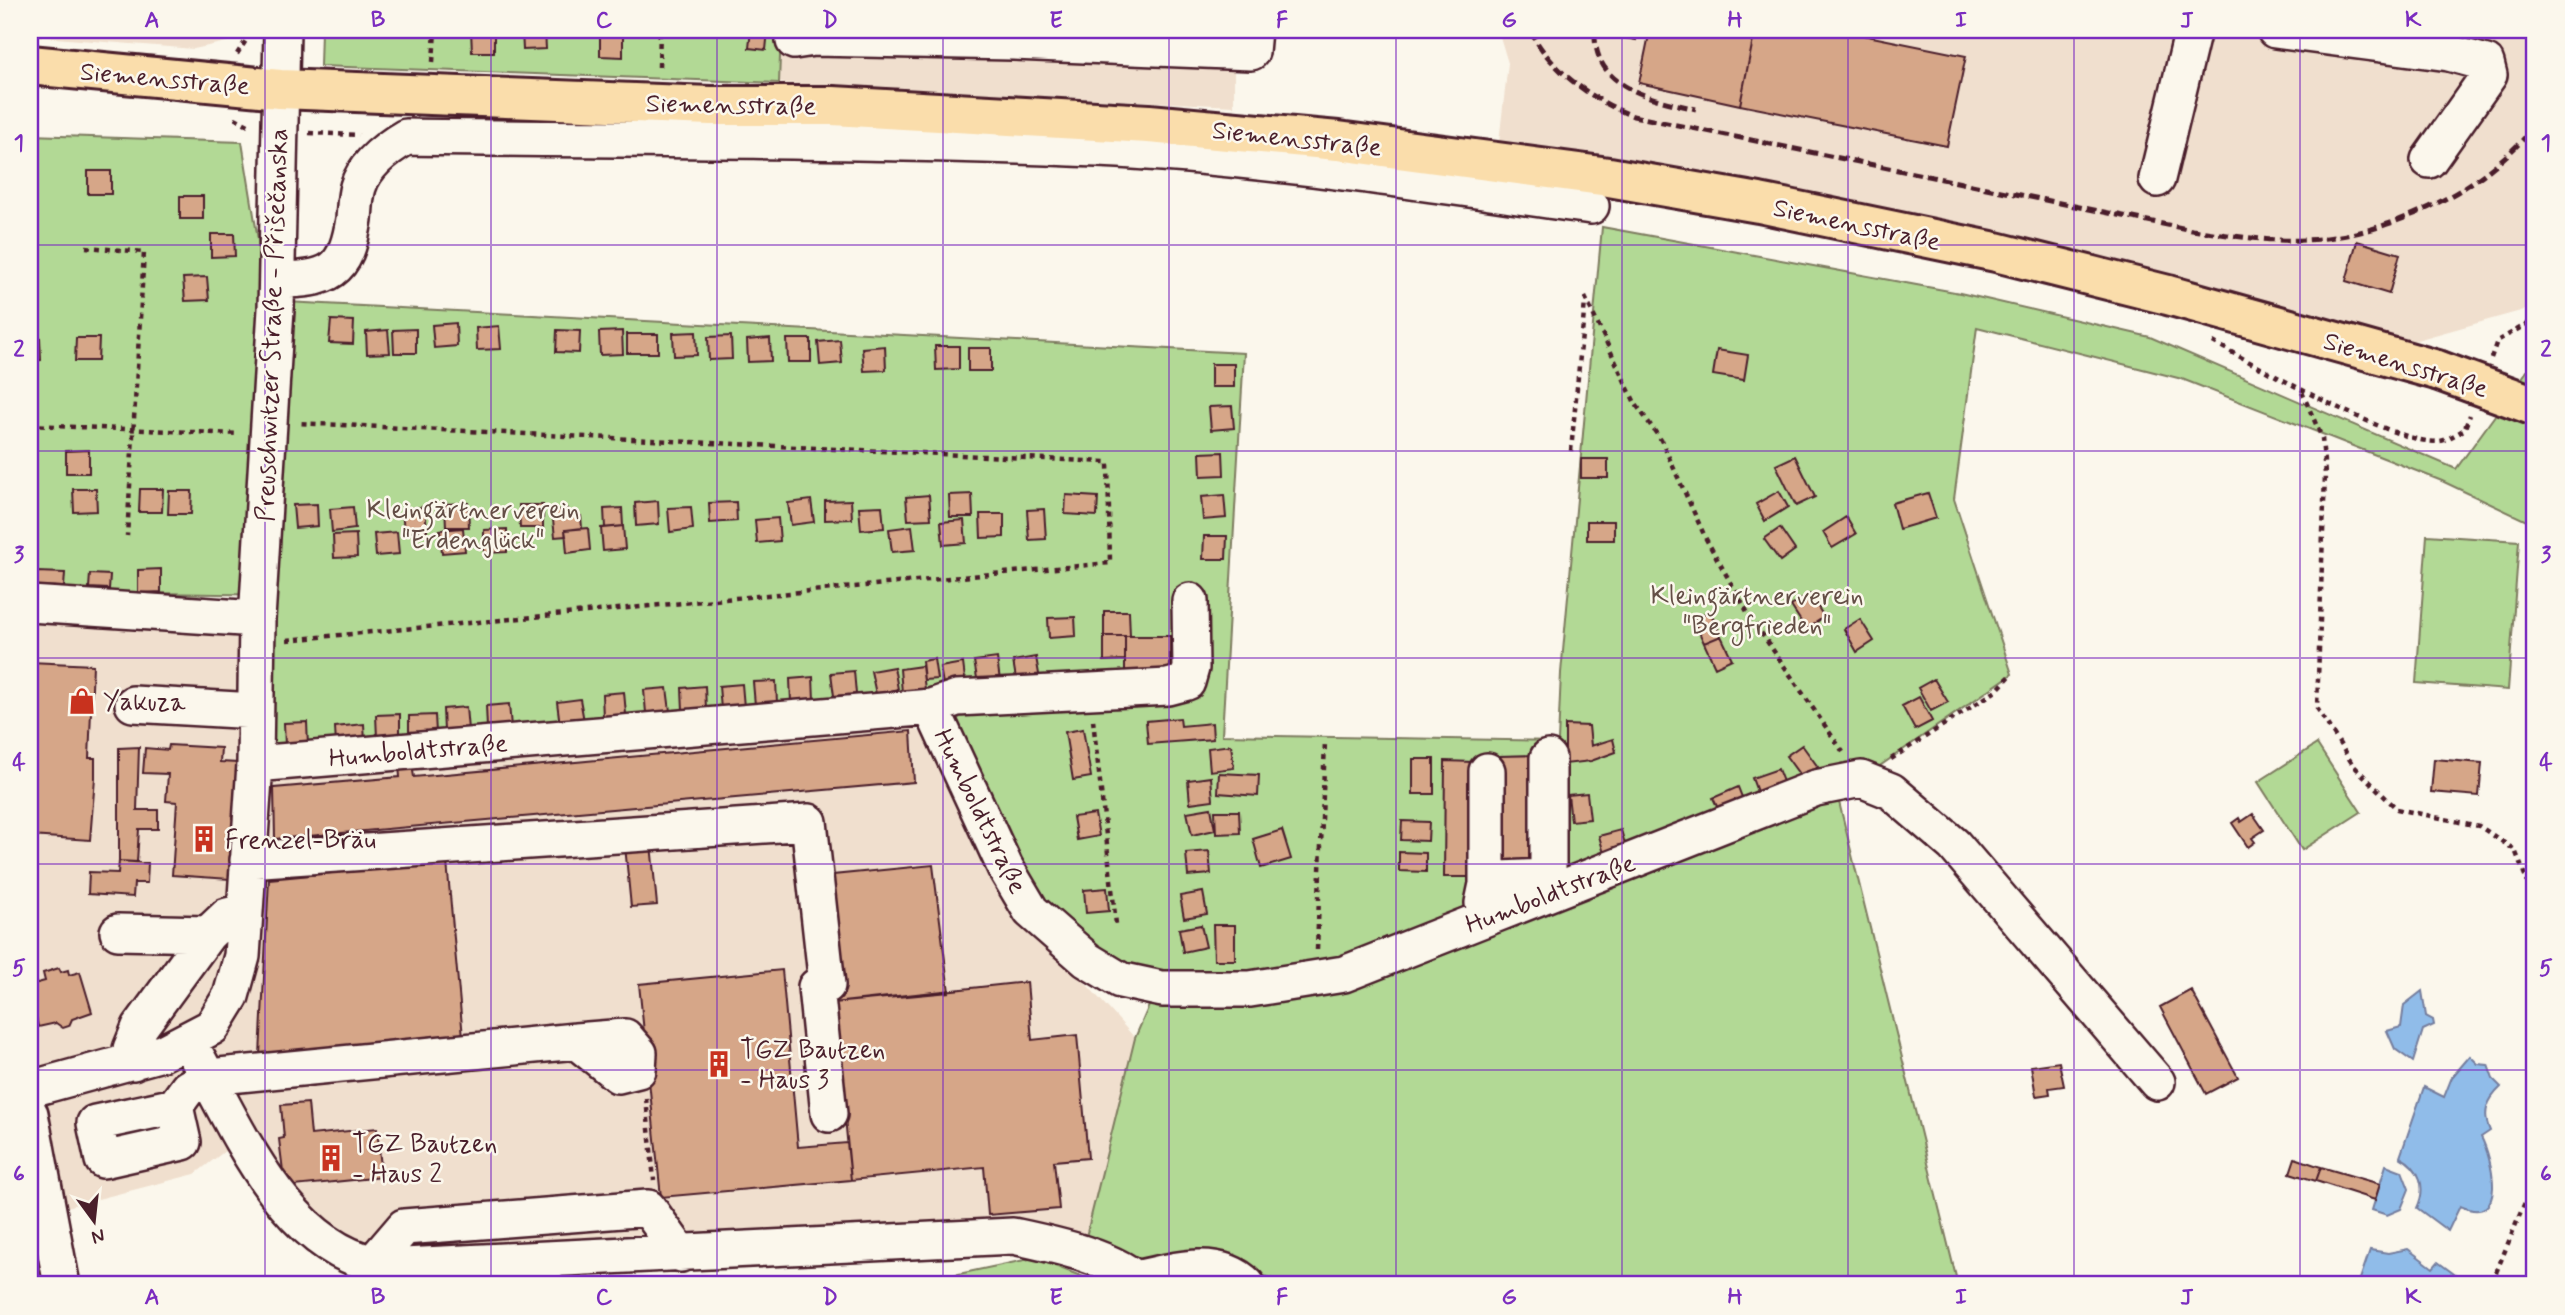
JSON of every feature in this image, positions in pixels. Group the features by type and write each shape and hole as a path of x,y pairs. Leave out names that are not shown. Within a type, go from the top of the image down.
{"main road":[{"name":"Siemensstraße","path":"30,65 280,89 712,106 833,106 1149,124 1352,142 1623,179 1996,252 2168,295 2438,370 2535,405"}],"street":[{"name":"Preuschwitzer Straße - Přišečanska","path":"257,631 277,280 282,30"},
{"path":"794,41 814,38 1013,42 1251,52 1253,30"},
{"path":"2157,178 2193,30"},
{"path":"2275,30 2451,41 2486,62 2489,75 2429,160"},
{"path":"277,280 302,280 330,273 342,262 352,234 358,186 370,166 387,148 406,136 743,140 1101,150 1310,168 1591,206"},
{"path":"931,707 957,698 1168,687 1187,682 1191,668 1190,601"},
{"path":"30,604 257,631 255,764 242,956 231,996 212,1027 188,1041 133,1062 30,1089"},
{"path":"133,704 255,711"},
{"name":"Humboldtstraße","path":"255,764 931,707 1005,867 1031,911 1059,939 1120,980 1162,989 1250,989 1344,974 1816,788 1861,779"},
{"path":"1487,884 1502,878 1548,877 1548,758"},
{"path":"1484,919 1488,771"},
{"path":"1861,779 1892,791 1954,845 2157,1082"},
{"path":"248,860 809,822 827,985 816,987 829,1114"},
{"path":"133,1062 131,1049 140,1027 208,933 227,916 244,912"},
{"path":"118,932 208,933"},
{"path":"175,1105 188,1088 209,1077 625,1037 639,1053 638,1070"},
{"path":"188,1041 276,1196 300,1223 327,1243 382,1270 415,1265 1013,1236 1058,1246 1139,1282 1180,1270 1217,1269 1234,1274 1247,1285"},
{"path":"30,1114 62,1285"},
{"path":"382,1270 404,1227 648,1208 681,1254"}],"path":[{"path":"237,52 254,30"},
{"path":"433,62 435,30"},
{"path":"659,67 660,30"},
{"path":"86,247 144,253 127,536"},
{"path":"1571,451 1585,297 1635,403 1661,439 1706,539 1743,605 1861,779 1996,691 2012,674"},
{"path":"2302,392 2322,438 2325,474 2317,708 2353,765 2397,809 2479,826 2515,850 2535,901"},
{"path":"30,425 134,429 269,428 1108,462 1110,563 257,631"},
{"path":"1090,691 1116,924"},
{"path":"1316,980 1325,741"},
{"path":"2535,1042 2532,1054 2535,1084"},
{"path":"638,1070 645,1088 655,1189"},
{"path":"2509,1285 2495,1275 2530,1190 2535,1155"}],"shaded area":[{"path":"30,30 245,30 226,42 194,49 30,36"},
{"path":"782,30 1234,30 1234,106 779,83"},
{"path":"1498,30 2535,30 2535,307 2406,343 1775,189 1499,142 1508,63"},
{"path":"30,624 231,634 244,643 908,722 928,739 986,873 1135,1038 1085,1241 393,1255 325,1229 251,1131 195,1174 40,1214 50,1285 30,1285"}],"green space":[{"path":"321,30 781,30 779,83 320,66"},
{"name":"Kleingärtnerverein \"Erdenglück\"","path":"30,135 242,142 268,301 1244,353 1222,735 1558,741 1561,673 1602,227 1960,293 2150,337 2456,469 2535,360 2535,525 2442,481 2182,379 1977,327 1954,499 2012,674 1861,779 1327,971 1126,975 1036,906 935,695 272,753 273,595 30,591"},
{"path":"2427,535 2519,541 2508,690 2416,683"},
{"path":"2317,744 2361,812 2302,850 2258,782"},
{"path":"1837,794 1958,1285 1271,1285 1272,1279 1230,1263 1139,1264 1085,1241 1135,1038 1154,994 1220,1004"},
{"path":"1034,1258 1104,1285 907,1285"}],"water":[{"path":"2422,991 2426,1016 2433,1020 2434,1025 2423,1030 2413,1062 2395,1049 2387,1031 2401,1027 2404,1005"},
{"path":"2470,1056 2478,1064 2488,1065 2493,1079 2501,1087 2487,1107 2486,1118 2490,1131 2481,1137 2489,1160 2493,1188 2486,1207 2475,1210 2460,1206 2448,1231 2417,1208 2421,1193 2420,1179 2407,1161 2400,1157 2424,1087 2444,1097 2452,1077"},
{"path":"2386,1165 2402,1171 2409,1189 2401,1209 2387,1215 2372,1210"},
{"path":"2408,1249 2433,1268 2438,1262 2465,1282 2464,1285 2358,1285 2370,1250 2388,1253"}],"building":[{"path":"471,30 494,30 494,52 472,52"},
{"path":"522,30 545,30 546,49 523,50"},
{"path":"751,30 768,30 766,50 749,48"},
{"path":"1582,30 1638,30 1636,40"},
{"path":"1650,30 1755,30 1740,105 1639,83"},
{"path":"1755,30 1838,30 1966,56 1947,146 1740,105"},
{"path":"600,33 623,34 623,57 600,56"},
{"path":"88,171 111,171 111,194 88,194"},
{"path":"30,187 34,187 35,210 30,210"},
{"path":"180,196 203,196 203,219 180,219"},
{"path":"211,234 234,234 235,256 211,257"},
{"path":"2357,241 2400,254 2389,294 2346,281"},
{"path":"207,277 209,300 185,301 183,278"},
{"path":"331,320 354,321 353,344 329,343"},
{"path":"456,323 457,346 434,348 432,325"},
{"path":"499,326 501,349 477,350 476,328"},
{"path":"416,329 416,353 394,353 393,330"},
{"path":"388,330 390,353 367,354 366,332"},
{"path":"557,330 580,331 579,353 556,352"},
{"path":"622,331 623,354 600,355 599,332"},
{"path":"696,332 697,355 674,356 673,333"},
{"path":"627,334 658,334 658,353 627,353"},
{"path":"731,336 732,359 709,360 708,337"},
{"path":"40,337 41,360 30,361 30,338"},
{"path":"76,338 99,338 98,361 75,361"},
{"path":"770,338 771,361 748,362 747,340"},
{"path":"787,339 811,339 811,362 788,362"},
{"path":"840,340 842,363 820,365 818,342"},
{"path":"885,346 886,370 864,371 862,348"},
{"path":"935,346 959,346 959,369 936,370"},
{"path":"968,348 991,348 991,371 968,371"},
{"path":"1717,350 1748,355 1744,380 1713,375"},
{"path":"1211,364 1234,364 1234,387 1211,387"},
{"path":"1232,406 1234,428 1211,430 1209,407"},
{"path":"89,450 89,473 66,473 66,451"},
{"path":"1223,452 1224,475 1201,476 1200,453"},
{"path":"1795,456 1815,497 1796,506 1776,465"},
{"path":"1581,459 1608,459 1608,478 1581,478"},
{"path":"73,489 96,489 97,511 74,512"},
{"path":"140,489 163,489 162,512 139,512"},
{"path":"169,491 192,491 191,514 168,514"},
{"path":"1779,491 1788,507 1765,521 1756,504"},
{"path":"1928,493 1936,518 1899,529 1892,503"},
{"path":"972,494 973,517 950,517 949,495"},
{"path":"929,495 931,519 908,520 906,497"},
{"path":"1066,495 1098,497 1097,516 1065,514"},
{"path":"1224,495 1226,518 1203,520 1201,497"},
{"path":"811,500 814,522 791,525 788,503"},
{"path":"851,500 852,519 825,520 825,501"},
{"path":"658,501 659,524 636,526 635,503"},
{"path":"736,502 737,521 710,523 709,503"},
{"path":"468,503 469,527 446,527 445,504"},
{"path":"317,504 318,526 295,528 293,505"},
{"path":"519,505 543,505 543,528 520,528"},
{"path":"882,506 884,528 861,530 859,507"},
{"path":"353,507 355,529 332,532 330,509"},
{"path":"425,507 427,530 404,532 402,509"},
{"path":"691,507 693,529 670,532 668,508"},
{"path":"622,508 623,526 605,528 604,509"},
{"path":"567,509 567,517 581,516 582,528 565,530 566,536 555,537 552,511"},
{"path":"1044,509 1046,539 1029,540 1027,510"},
{"path":"980,514 1004,514 1004,537 981,538"},
{"path":"1846,517 1856,534 1832,548 1823,532"},
{"path":"778,518 780,541 757,543 755,520"},
{"path":"964,520 966,543 943,545 941,522"},
{"path":"1587,521 1614,521 1614,540 1587,540"},
{"path":"623,526 625,549 603,551 601,528"},
{"path":"912,526 915,550 892,552 889,529"},
{"path":"463,528 465,551 442,553 440,530"},
{"path":"588,528 590,550 567,553 565,530"},
{"path":"1780,528 1795,550 1780,561 1764,539"},
{"path":"507,529 507,552 484,553 484,530"},
{"path":"397,532 399,554 376,556 374,534"},
{"path":"356,534 357,557 334,558 333,535"},
{"path":"1204,536 1227,536 1226,559 1203,559"},
{"path":"161,569 161,592 138,593 138,570"},
{"path":"36,572 65,573 64,587 36,586"},
{"path":"90,574 110,575 109,589 89,588"},
{"path":"1810,594 1824,617 1806,629 1791,606"},
{"path":"1104,611 1129,611 1130,636 1104,636"},
{"path":"1710,611 1721,636 1704,643 1693,619"},
{"path":"1075,617 1076,636 1049,638 1048,618"},
{"path":"1860,619 1874,641 1857,652 1844,629"},
{"path":"1104,636 1125,636 1125,660 1104,661"},
{"path":"1125,636 1170,636 1170,674 1125,674"},
{"path":"1721,636 1732,659 1715,667 1704,643"},
{"path":"1036,657 1040,680 1017,684 1013,661"},
{"path":"997,658 1000,681 978,684 974,661"},
{"path":"934,659 937,679 924,680 922,661"},
{"path":"30,662 93,665 89,758 95,758 95,778 90,840 30,836"},
{"path":"963,663 966,687 944,690 940,667"},
{"path":"922,666 925,689 902,692 900,669"},
{"path":"894,667 898,689 876,694 871,671"},
{"path":"854,671 856,694 834,696 831,673"},
{"path":"813,677 814,700 791,702 790,679"},
{"path":"1934,679 1948,702 1931,711 1918,688"},
{"path":"776,681 777,703 755,705 753,682"},
{"path":"742,684 744,707 721,709 719,686"},
{"path":"705,686 706,709 683,710 682,688"},
{"path":"667,688 670,711 646,713 644,690"},
{"path":"624,692 626,714 603,717 602,694"},
{"path":"1919,697 1932,721 1915,730 1902,706"},
{"path":"580,699 584,721 560,725 557,702"},
{"path":"509,704 511,727 487,728 486,706"},
{"path":"466,707 468,730 444,731 443,709"},
{"path":"400,714 400,737 377,738 376,715"},
{"path":"435,715 436,733 409,734 409,716"},
{"path":"1180,718 1181,726 1212,723 1213,739 1148,744 1146,721"},
{"path":"307,722 308,746 285,746 284,723"},
{"path":"364,724 365,743 336,745 335,727"},
{"path":"1565,725 1589,726 1591,746 1613,739 1616,752 1591,761 1565,764"},
{"path":"1083,729 1091,777 1073,780 1065,732"},
{"path":"911,731 914,782 275,839 274,788 400,777 399,766 412,765 414,777"},
{"name":"Frenzel-Bräu","path":"169,745 221,748 220,762 238,763 230,879 172,875 177,802 166,801 168,774 143,773 145,748 168,750"},
{"path":"1231,745 1234,768 1210,771 1208,748"},
{"path":"1802,745 1818,767 1802,778 1786,756"},
{"path":"139,747 137,810 158,810 158,829 139,829 137,862 119,861 119,748"},
{"path":"1539,755 1539,865 1498,864 1499,756"},
{"path":"1413,759 1434,759 1434,794 1413,794"},
{"path":"2434,759 2482,763 2479,796 2431,792"},
{"path":"1445,761 1473,762 1471,877 1444,877"},
{"path":"1778,769 1785,787 1759,797 1752,778"},
{"path":"1219,773 1259,775 1258,796 1218,793"},
{"path":"1211,777 1213,800 1190,803 1188,780"},
{"path":"1738,787 1745,805 1721,815 1713,798"},
{"path":"1587,793 1590,819 1571,821 1568,795"},
{"path":"1211,808 1215,830 1192,835 1187,812"},
{"path":"1215,811 1239,811 1240,833 1216,834"},
{"path":"1095,814 1099,836 1077,840 1073,817"},
{"path":"2253,814 2264,830 2252,838 2255,842 2248,847 2232,823 2239,818 2241,822"},
{"path":"1402,821 1429,822 1428,841 1401,840"},
{"path":"1282,830 1291,859 1261,868 1253,839"},
{"path":"1621,830 1627,851 1605,857 1599,836"},
{"path":"651,844 657,905 631,907 625,846"},
{"path":"1209,851 1211,874 1188,876 1186,853"},
{"path":"1399,852 1426,853 1426,872 1399,871"},
{"path":"119,861 148,863 147,883 134,883 133,897 88,894 89,872 118,873"},
{"path":"447,862 463,1037 260,1055 269,879"},
{"path":"933,865 949,992 834,1003 823,876"},
{"path":"1107,888 1109,911 1086,913 1084,890"},
{"path":"1203,892 1207,914 1184,918 1180,896"},
{"path":"1201,925 1206,947 1183,952 1179,929"},
{"path":"1213,925 1235,925 1235,960 1214,960"},
{"path":"59,968 61,972 68,970 69,975 80,972 92,1012 72,1019 69,1026 63,1028 56,1023 38,1027 30,985 45,981 43,973"},
{"name":"TGZ Bautzen - Haus 3","path":"782,970 798,1147 847,1143 851,1180 661,1197 639,984"},
{"path":"1027,982 1032,1040 1077,1035 1088,1158 1054,1161 1059,1209 988,1215 984,1167 851,1180 834,1003"},
{"path":"2191,990 2238,1077 2206,1094 2160,1007"},
{"path":"2059,1062 2064,1086 2049,1088 2050,1094 2036,1096 2031,1066"},
{"name":"TGZ Bautzen - Haus 2","path":"308,1103 311,1135 377,1128 382,1177 285,1187 279,1139 284,1138 281,1105"},
{"path":"2295,1158 2321,1167 2316,1181 2290,1173"},
{"path":"2321,1167 2380,1184 2375,1200 2316,1181"}],"railway":[{"path":"1530,30 1538,45 1574,82 1602,101 1633,116 2192,230 2262,239 2304,240 2336,237 2400,220 2460,190 2488,171 2513,150 2535,126"},
{"path":"1595,33 1597,52 1604,67 1615,79 1645,95 1696,109"}],"place":[{"name":"Yakuza","path":"82,701"},
{"name":"Frenzel-Bräu","path":"204,839"},
{"name":"TGZ Bautzen - Haus 3","path":"719,1064"},
{"name":"TGZ Bautzen - Haus 2","path":"331,1158"}],"park label":[{"name":"Kleingärtnerverein \"Bergfrieden\"","path":"1757,610"}]}
